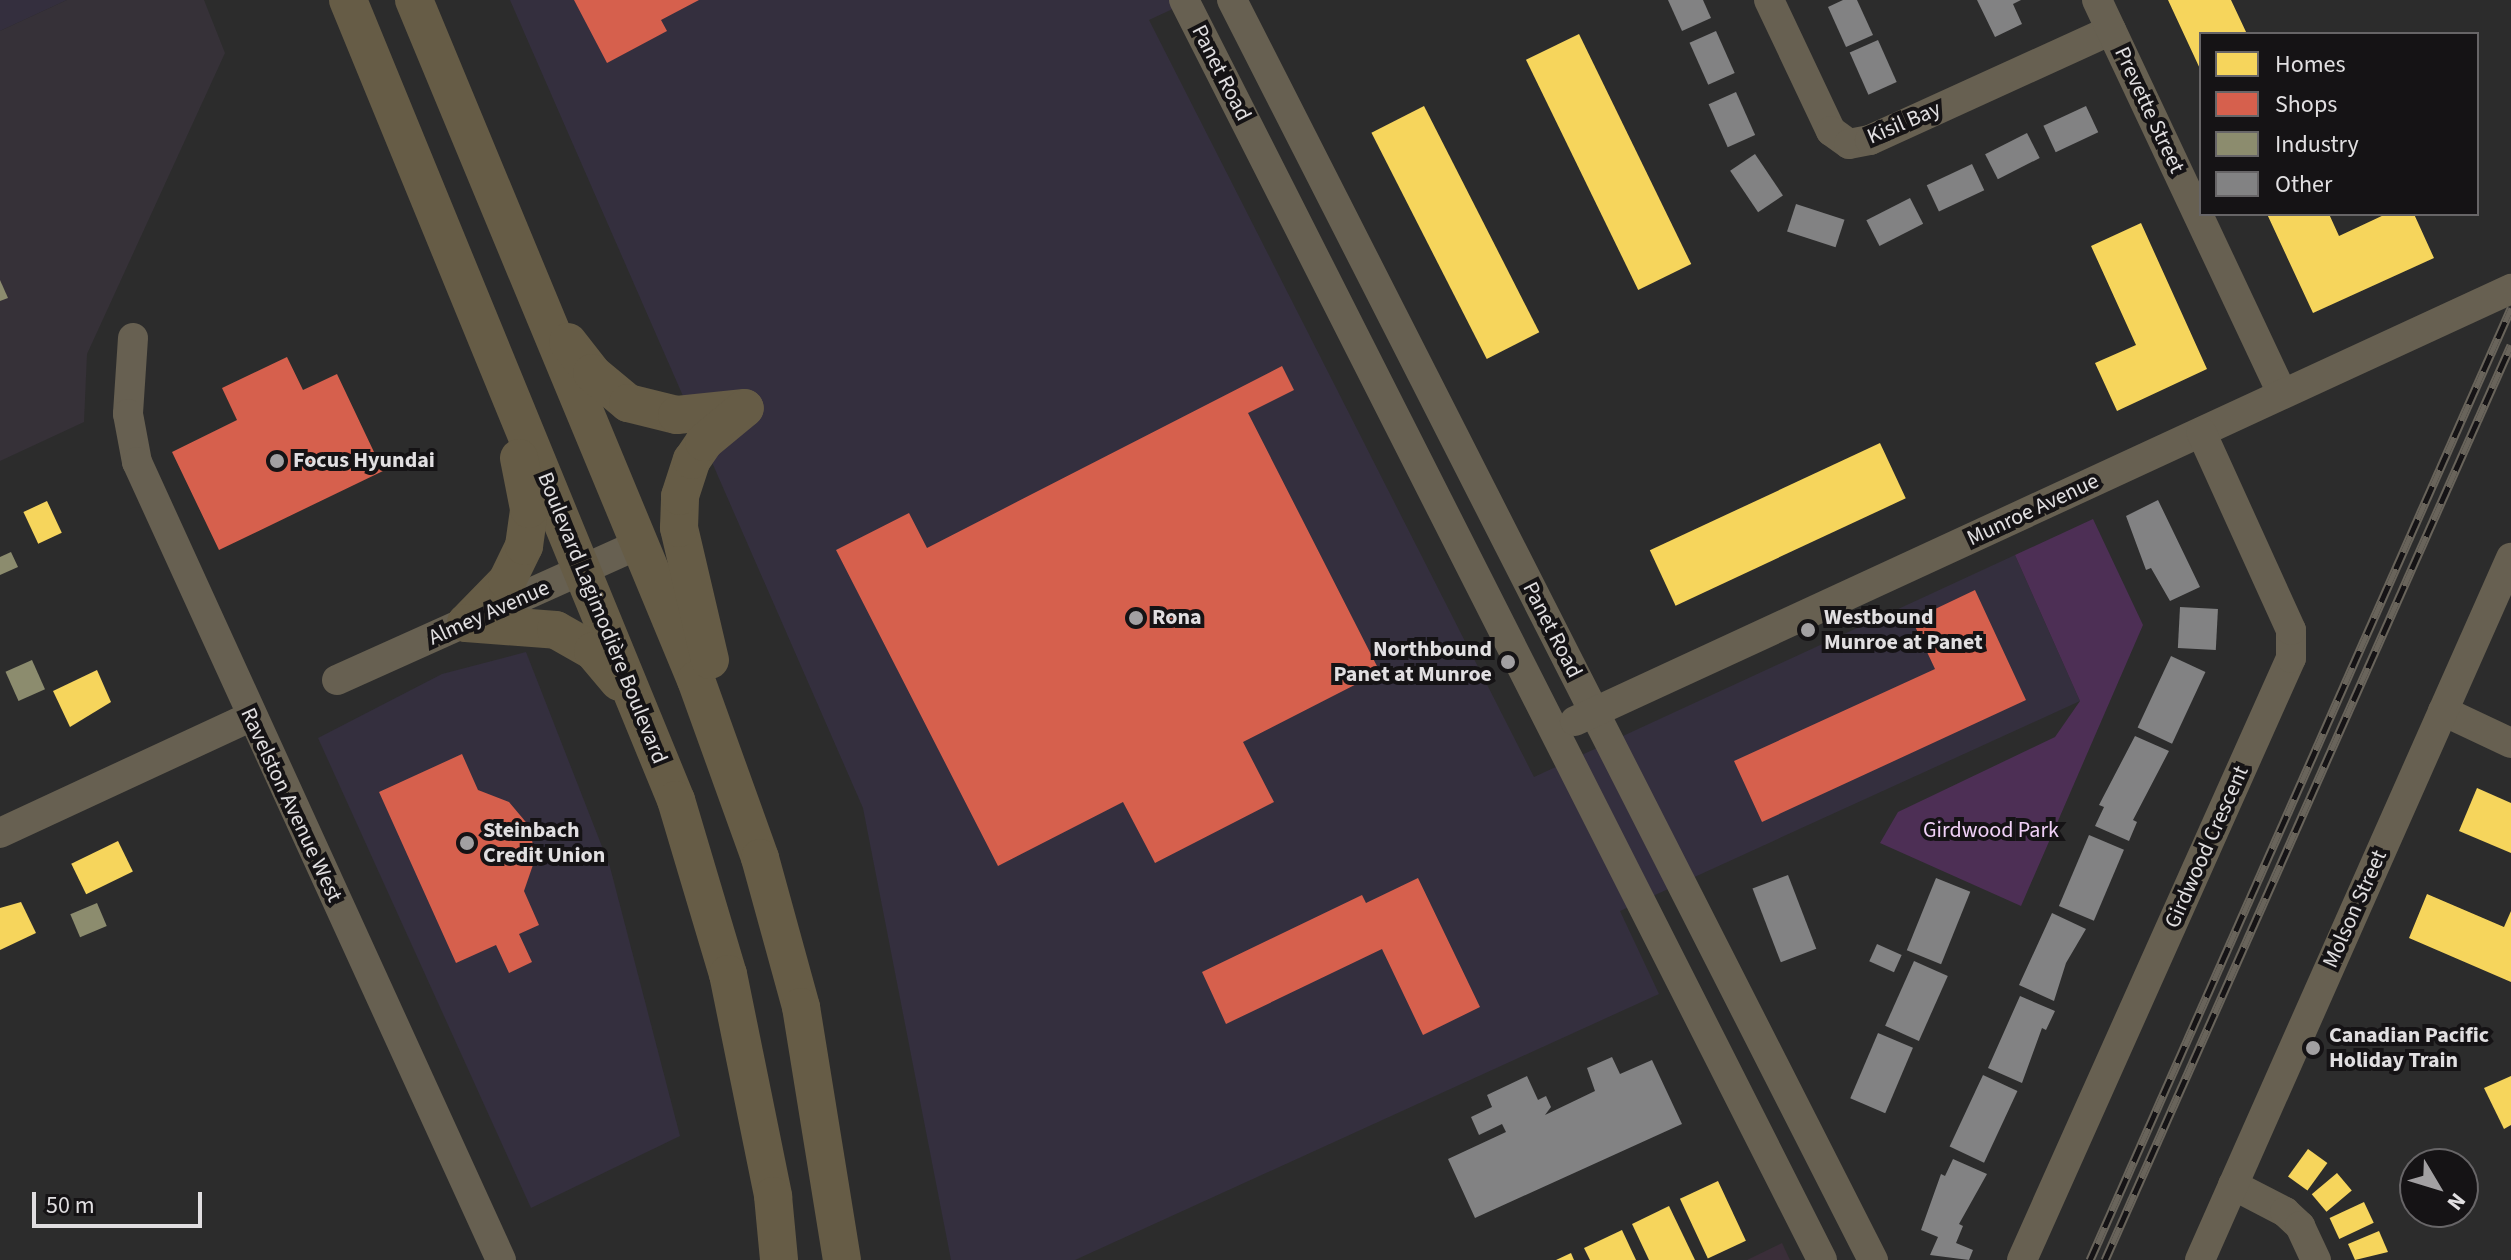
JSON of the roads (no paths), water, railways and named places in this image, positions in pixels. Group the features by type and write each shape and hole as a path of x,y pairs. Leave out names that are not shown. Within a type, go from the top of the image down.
{"main road":[{"name":"Boulevard Lagimodière Boulevard","path":"348,0 676,800 728,974 773,1196 779,1260"},
{"path":"414,0 640,544 716,736 760,858 801,1007 842,1260"},
{"path":"538,298 592,373 628,403 677,415 745,408 704,442 692,460 680,496 679,528 711,663 716,736"},
{"path":"466,623 507,581 528,530 526,487 495,358"},
{"path":"466,623 528,625 575,638 609,668 643,717"}],"street":[{"name":"Panet Road","path":"1184,0 1822,1260"},
{"name":"Panet Road","path":"1232,0 1873,1260"},
{"name":"Kisil Bay","path":"1769,0 1831,131 1849,144 1870,140 2111,30"},
{"name":"Prevette Street","path":"2097,0 2282,394"},
{"name":"Munroe Avenue","path":"1555,731 2511,289"},
{"name":"Ravelston Avenue West","path":"133,338 128,414 137,462 250,717 501,1260"},
{"name":"Girdwood Crescent","path":"2022,1260 2291,658 2291,630 2201,432"},
{"name":"Almey Avenue","path":"337,680 640,544"},
{"name":"Molson Street","path":"2200,1260 2511,558"},
{"path":"2443,711 2511,743"},
{"path":"0,833 250,717"},
{"path":"2233,1185 2285,1212 2300,1226 2316,1260"}],"railway":[{"path":"2090,1260 2511,308"},
{"path":"2105,1260 2511,345"}],"place":[{"name":"Focus Hyundai","path":"277,461"},
{"name":"Rona","path":"1136,618"},
{"name":"Westbound Munroe at Panet","path":"1808,630"},
{"name":"Northbound Panet at Munroe","path":"1508,662"},
{"name":"Steinbach Credit Union","path":"467,843"},
{"name":"Canadian Pacific Holiday Train","path":"2313,1048"}],"park label":[{"name":"Girdwood Park","path":"1991,831"}]}
